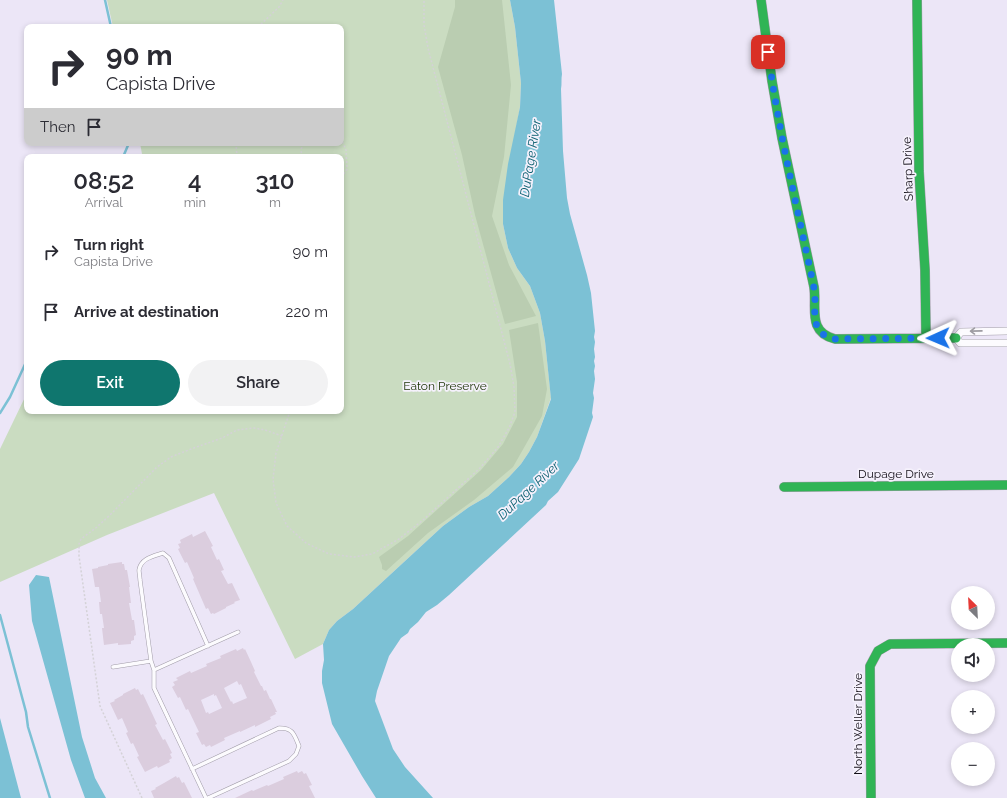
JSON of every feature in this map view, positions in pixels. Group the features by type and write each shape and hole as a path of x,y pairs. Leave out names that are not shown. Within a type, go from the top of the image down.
{"street":[{"path":"761,0 772,81 782,138 813,283 816,325 826,336 835,339 956,338"},
{"name":"Sharp Drive","path":"917,0 919,171 925,270 926,338"},
{"path":"956,338 961,332 1007,331"},
{"path":"956,338 960,343 1007,344"},
{"name":"Dupage Drive","path":"784,487 1007,485"},
{"name":"North Weller Drive","path":"870,798 870,666 878,651 890,644 1007,643"}],"lane":[{"path":"192,769 279,728 287,728 295,734 299,746 296,754 289,761 207,798 192,769 154,688 154,670 151,661 139,570 142,562 163,553 169,558 208,646"},
{"path":"154,670 238,632"},
{"path":"113,668 151,661"}],"path":[{"path":"261,24 279,7 283,0"},
{"path":"289,414 276,453 273,479 276,503 287,526 306,543 329,554 354,557 372,554 399,539 423,520 480,468 498,447 509,428 515,412 514,387 510,364 428,48 424,25 424,0"},
{"path":"344,145 346,150 347,169 344,174"}],"green space":[{"name":"Eaton Preserve","path":"107,0 510,0 515,27 521,83 520,107 503,224 508,248 517,268 530,286 540,313 545,341 551,398 537,437 521,464 509,477 488,496 469,507 443,526 353,609 337,621 329,630 323,644 295,659 214,493 107,535 0,582 0,449 24,399 24,414 344,414 344,154 142,154 141,146 344,146 344,24 112,24"},
{"path":"455,0 502,0 511,85 504,157 492,216 509,265 536,316 505,324 475,215 462,155 438,67 455,7"},
{"path":"538,323 547,389 542,416 513,467 474,500 428,533 386,571 382,569 379,557 408,536 481,470 503,444 517,417 517,382 509,330"}],"water":[{"name":"DuPage River","path":"510,0 554,0 562,74 563,151 567,198 591,293 595,331 593,417 579,459 558,492 548,501 546,505 449,595 426,612 408,633 401,638 389,656 375,701 393,749 405,767 433,798 376,798 332,724 322,683 324,660 323,644 329,630 337,621 353,609 443,526 469,507 488,496 509,477 521,464 529,452 537,437 551,399 545,341 540,313 530,286 517,268 508,248 503,224 503,200 508,164 520,107 521,83 515,27"},
{"path":"36,575 49,577 82,737 95,778 106,798 85,798 71,760 32,621 29,585"},
{"path":"0,718 21,798 0,798"}],"building":[{"path":"205,531 213,546 211,547 217,560 219,559 224,570 221,571 228,584 232,583 240,600 214,614 211,614 208,608 206,609 187,562 185,563 178,549 180,548 178,544 181,543 180,540 192,534 193,537"},
{"path":"122,562 125,570 127,570 131,603 129,603 132,620 134,620 136,635 134,636 134,640 131,641 131,644 118,645 118,643 104,645 102,628 104,628 102,614 100,614 99,602 101,602 99,587 95,587 92,569 108,564"},
{"path":"243,648 244,650 245,649 261,686 264,691 266,690 277,712 270,717 271,719 255,727 255,725 224,738 225,740 211,747 210,745 206,747 204,744 202,745 196,733 199,732 188,709 186,710 180,697 178,698 172,687 175,685 173,682 178,680 176,678 190,671 191,673 207,666 206,664 221,658 220,656 236,649 237,651","holes":["237,681 239,685 241,684 247,698 233,704 224,688","214,694 214,696 216,695 222,708 209,714 208,712 206,713 201,700"]},
{"path":"135,688 136,690 138,689 141,695 143,694 157,724 155,725 163,740 165,739 172,753 170,754 172,758 169,760 170,762 145,772 137,757 139,756 133,743 131,744 126,733 128,732 122,718 118,720 110,703"},
{"path":"297,771 298,773 302,771 304,774 306,773 312,785 309,786 315,798 235,798 252,790 253,791 267,785 268,786"},
{"path":"176,776 177,778 179,777 182,783 184,782 192,798 154,798 151,791"}],"waterway":[{"path":"105,0 110,24"},
{"path":"124,154 128,146"},
{"path":"0,413 10,397 24,367"},
{"path":"0,615 26,712 28,727 50,798"}],"traffic: fast":[{"path":"761,0 772,81 782,138 814,287 815,318 820,331 826,336 835,339 956,338"},
{"path":"917,0 919,171 925,270 926,338"},
{"path":"784,487 1007,485"},
{"path":"871,798 870,666 878,651 890,644 1007,643"}],"route":[{"path":"768,52 782,138 813,283 816,325 826,336 835,339 938,338"}]}
